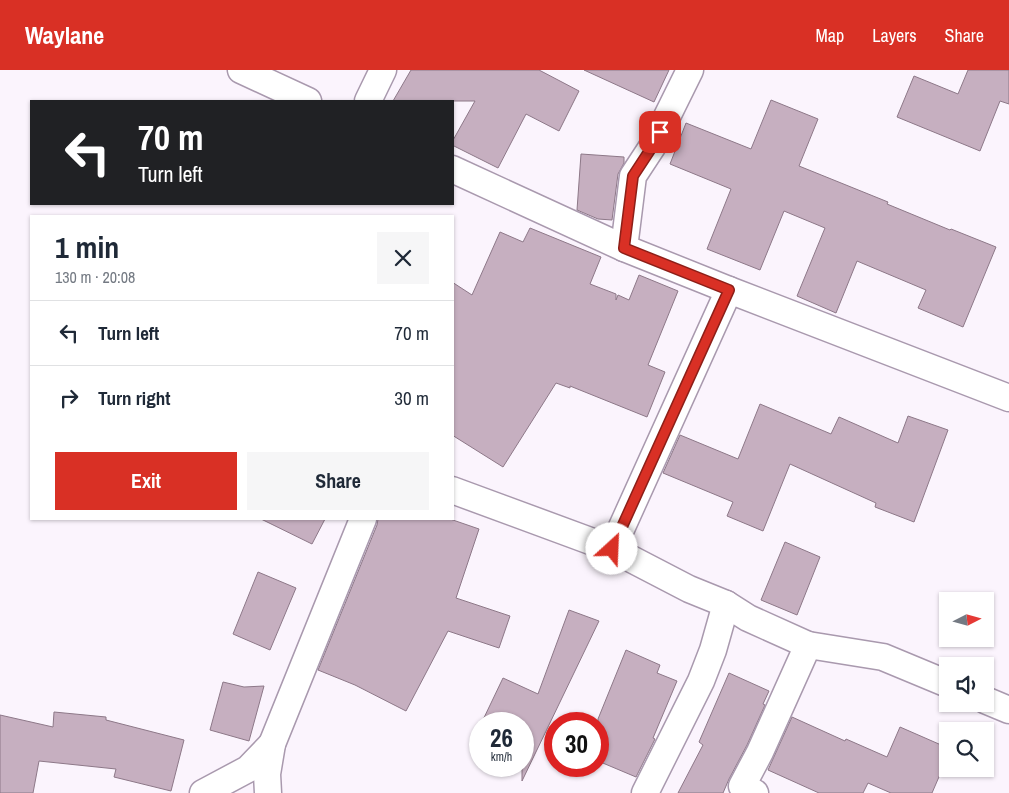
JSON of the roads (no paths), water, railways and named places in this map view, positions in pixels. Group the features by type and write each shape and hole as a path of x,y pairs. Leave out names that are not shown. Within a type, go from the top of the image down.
{"street":[{"path":"241,70 306,100"},
{"path":"368,100 383,70"},
{"path":"624,248 633,176 652,147 690,70"},
{"path":"454,170 624,248 1009,398"},
{"path":"612,549 729,290"},
{"path":"454,491 612,549 689,588 726,604 748,618 808,645 883,657 939,680"},
{"path":"268,793 267,774 272,744 362,520"},
{"path":"645,793 701,681 714,650 726,604"},
{"path":"755,793 742,786 760,752 808,645"},
{"path":"994,704 1009,710"},
{"path":"203,793 248,769 272,744"}]}
